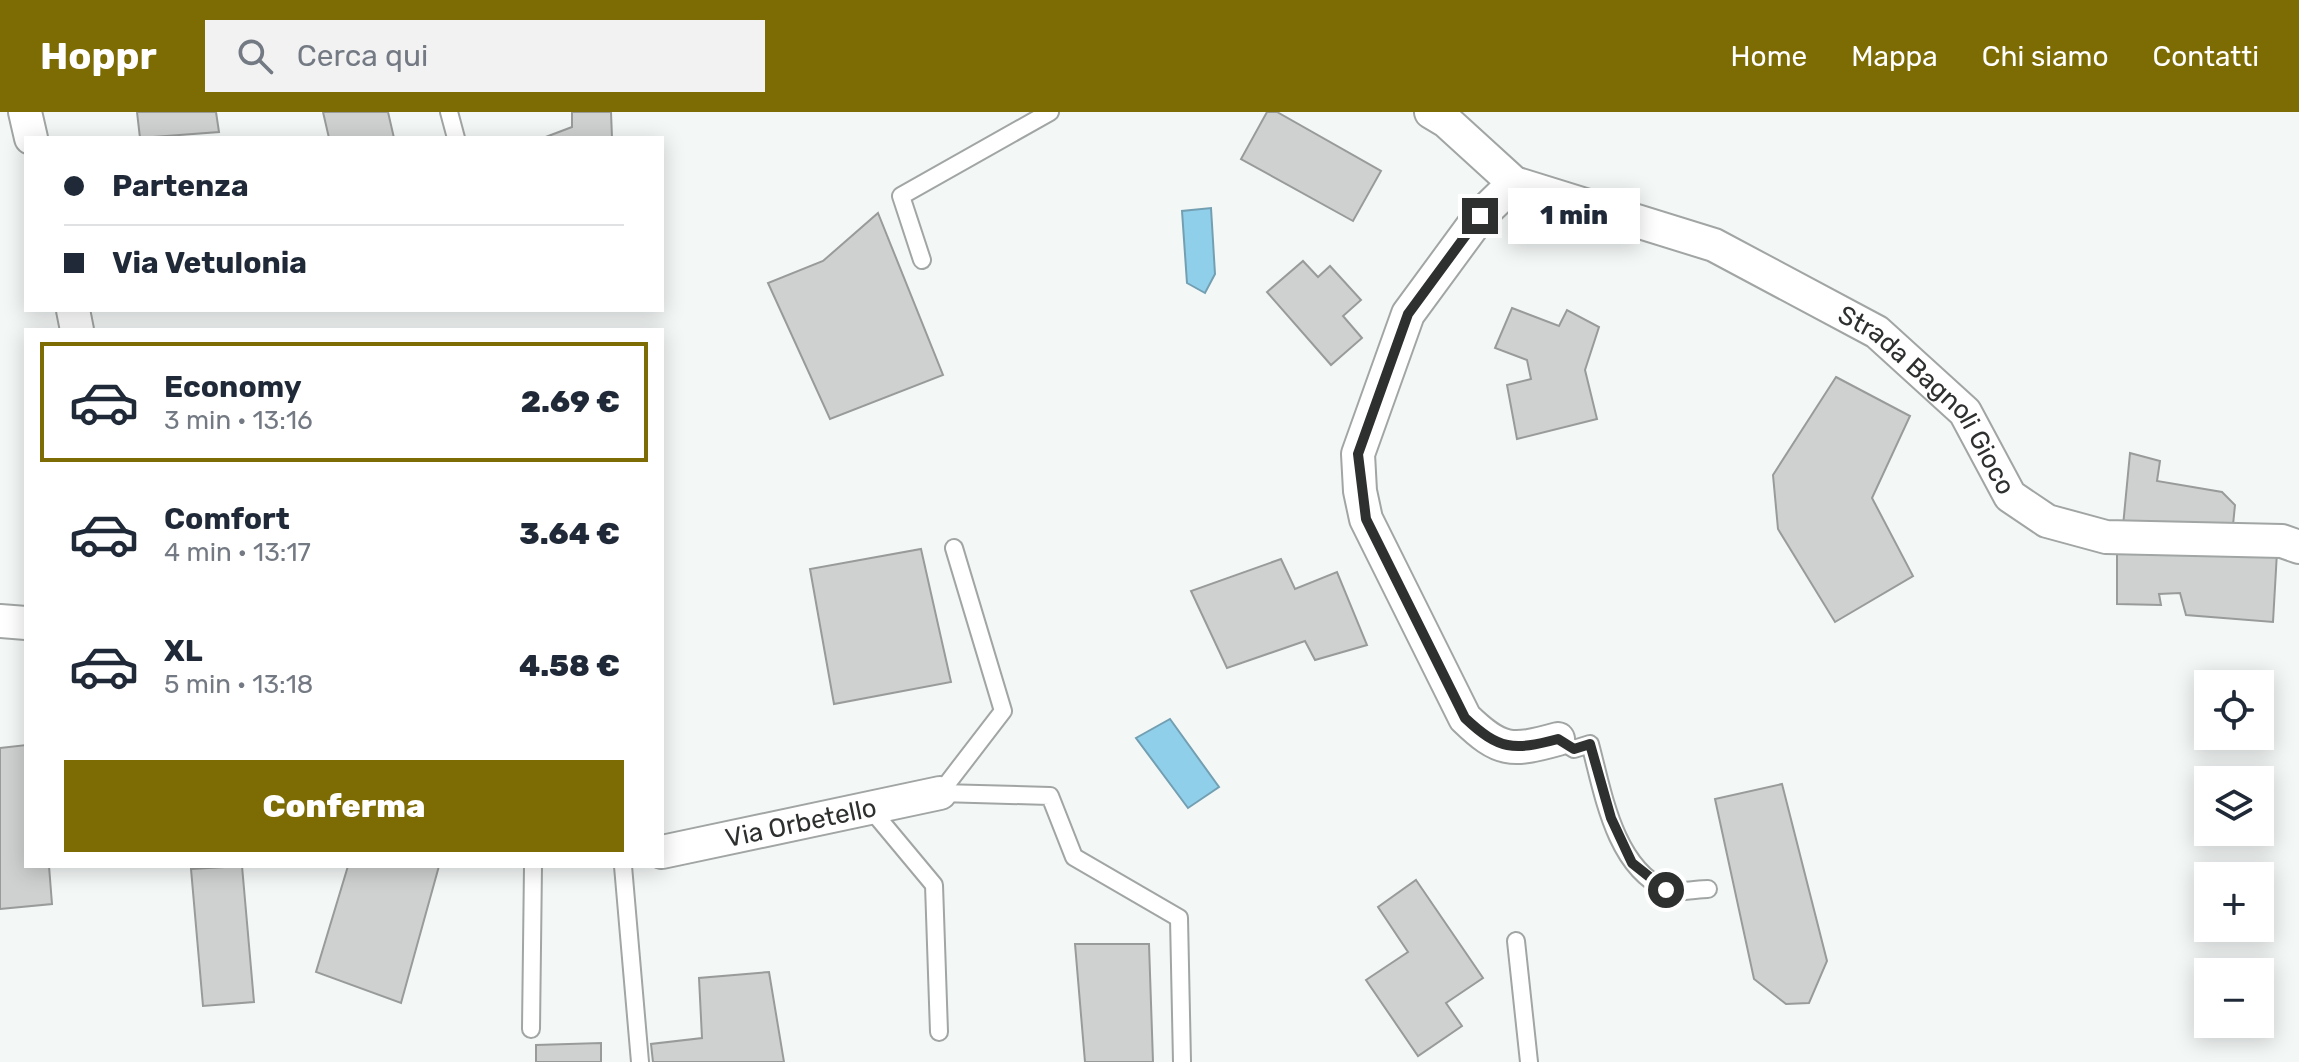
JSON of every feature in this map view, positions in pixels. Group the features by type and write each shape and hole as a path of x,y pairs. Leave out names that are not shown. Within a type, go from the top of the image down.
{"street":[{"path":"25,112 31,136"},
{"path":"1431,112 1446,121 1514,183 1480,216 1408,314 1358,454 1360,491 1366,519 1465,718 1488,740 1521,749 1558,739"},
{"name":"Strada Bagnoli Gioco","path":"1514,183 1714,245 1877,332 1965,412 2010,496 2047,521 2106,537 2282,541 2299,547"},
{"path":"0,621 24,623"},
{"name":"Via Orbetello","path":"664,852 940,793"}],"lane":[{"path":"449,112 455,136"},
{"path":"922,260 901,196 1050,112"},
{"path":"940,793 1003,711 954,548"},
{"path":"1558,739 1574,749 1590,744 1611,818 1632,863 1666,890 1708,889"},
{"path":"940,793 1050,796 1074,857 1179,918 1182,1062"},
{"path":"869,807 934,885 939,1032"},
{"path":"531,1029 533,868"},
{"path":"623,868 640,1062"},
{"path":"1516,941 1529,1062"}],"water":[{"path":"1211,208 1215,274 1205,293 1187,283 1182,211"},
{"path":"1170,719 1219,787 1188,808 1136,738"}],"building":[{"path":"137,112 216,112 219,132 140,136"},
{"path":"323,112 388,112 394,136 329,136"},
{"path":"572,112 611,112 612,136 548,136 572,127"},
{"path":"1267,112 1277,112 1381,171 1353,221 1241,159"},
{"path":"878,213 943,375 830,419 768,283 823,261"},
{"path":"1303,261 1318,277 1330,266 1361,300 1343,316 1362,338 1331,365 1267,292"},
{"path":"1512,308 1559,326 1567,310 1599,327 1585,370 1597,419 1517,439 1507,385 1531,379 1527,360 1495,348"},
{"path":"1836,377 1910,416 1872,498 1913,576 1835,622 1778,529 1773,475"},
{"path":"2130,453 2160,461 2157,481 2222,492 2235,505 2232,535 2123,526"},
{"path":"921,549 951,682 834,704 810,569"},
{"path":"2117,549 2277,552 2273,622 2186,615 2180,593 2159,594 2161,605 2117,604"},
{"path":"1281,559 1295,589 1337,572 1367,645 1315,660 1305,641 1227,668 1191,591"},
{"path":"24,745 24,868 49,868 52,904 0,909 0,748"},
{"path":"1782,784 1827,961 1809,1003 1786,1004 1754,979 1715,799"},
{"path":"242,868 254,1002 203,1006 191,869"},
{"path":"347,868 438,868 401,1003 316,972"},
{"path":"1416,880 1483,978 1446,1003 1462,1026 1418,1056 1366,980 1408,952 1378,907"},
{"path":"1075,944 1149,944 1153,1062 1085,1062"},
{"path":"769,972 784,1062 653,1062 651,1044 702,1038 699,978"},
{"path":"601,1043 601,1062 536,1062 536,1045"}],"route":[{"path":"1480,216 1408,314 1358,454 1360,491 1366,519 1465,718 1488,740 1521,749 1558,739 1574,749 1590,744 1611,818 1632,863 1666,890"}]}
